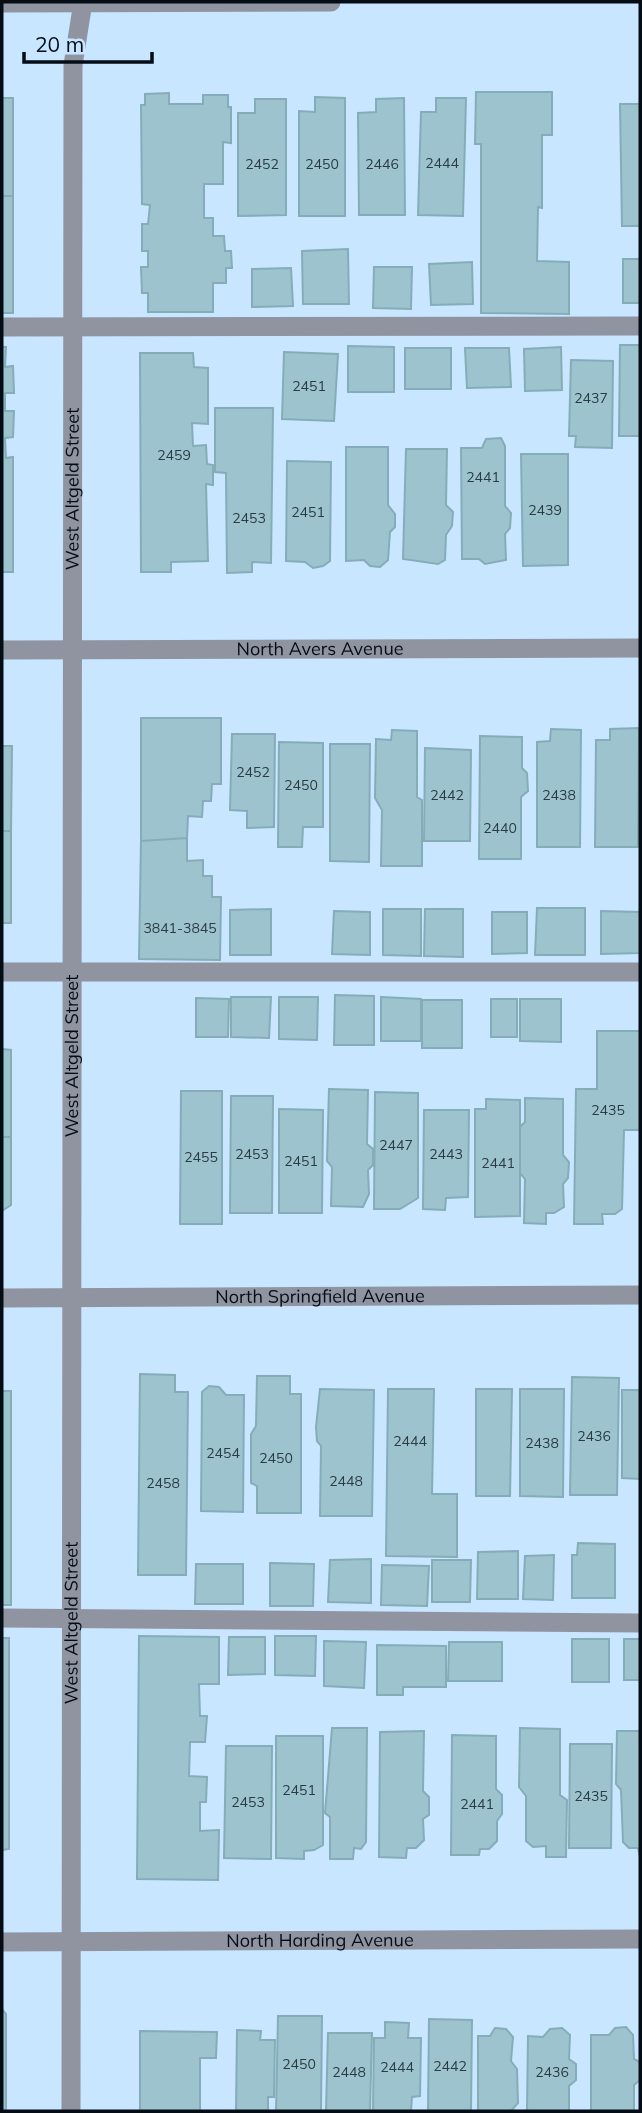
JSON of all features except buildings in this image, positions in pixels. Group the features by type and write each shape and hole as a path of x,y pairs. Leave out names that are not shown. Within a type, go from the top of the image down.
{"street":[{"name":"West Altgeld Street","path":"71,2111 74,53 82,2"},
{"path":"2,3 331,2"},
{"path":"2,327 640,327"},
{"name":"North Avers Avenue","path":"2,650 640,648"},
{"path":"2,972 640,972"},
{"name":"North Springfield Avenue","path":"2,1298 640,1295"},
{"path":"2,1618 640,1623"},
{"name":"North Harding Avenue","path":"2,1942 640,1939"}]}
